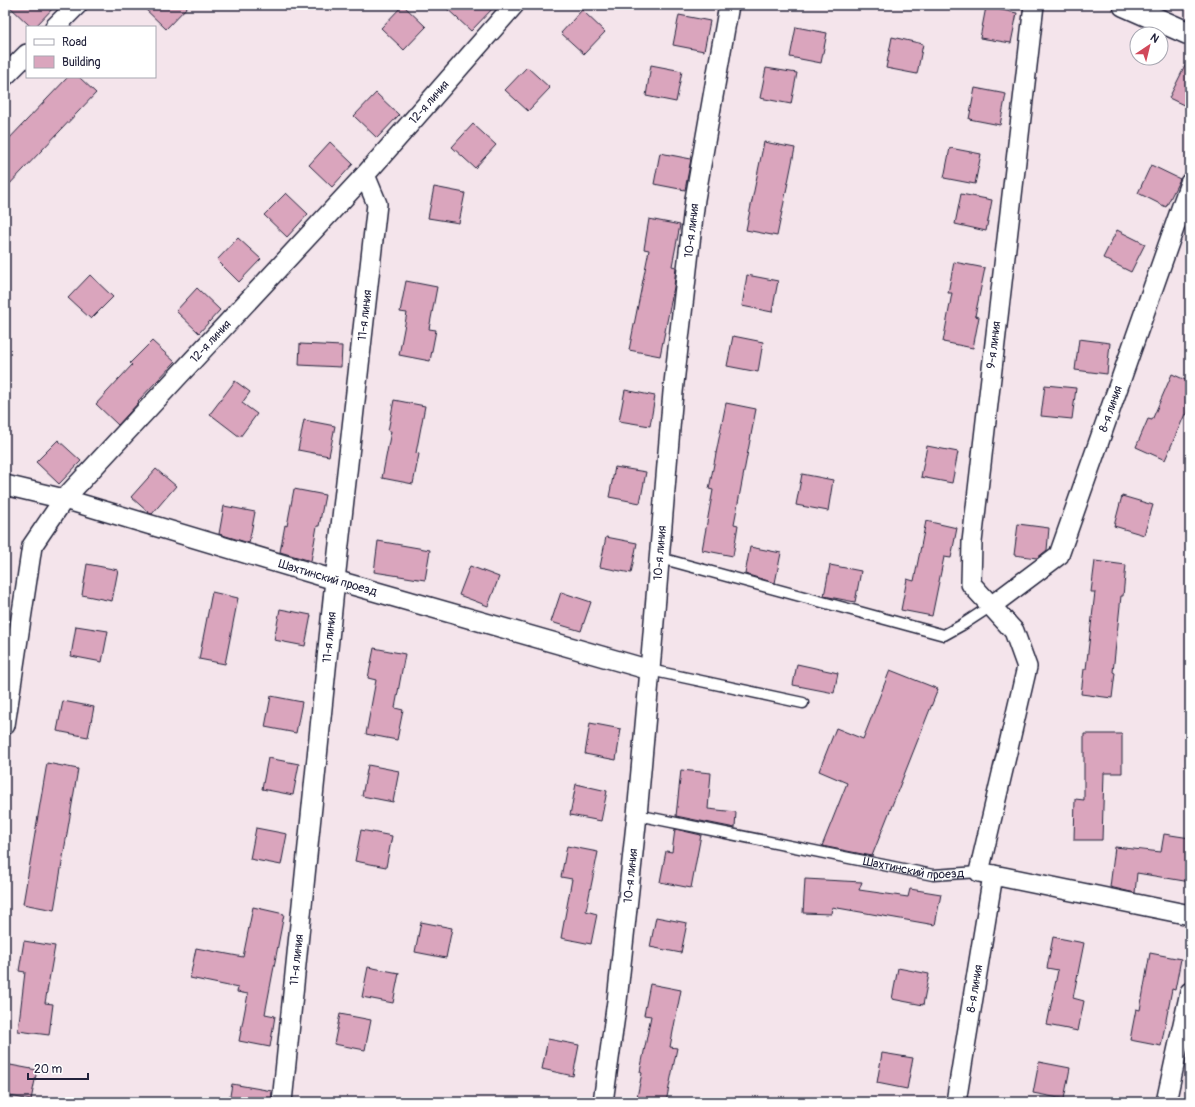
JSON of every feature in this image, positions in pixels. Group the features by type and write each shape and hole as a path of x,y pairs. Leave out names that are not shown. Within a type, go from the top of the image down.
{"street":[{"path":"56,26 77,5"},
{"name":"12-я линия","path":"5,725 32,546 64,500 365,175 514,5"},
{"name":"10-я линия","path":"603,1102 617,1001 637,814 673,392 694,199 729,5"},
{"name":"9-я линия","path":"1027,667 1014,631 971,584 972,542 1034,5"},
{"path":"1124,5 1190,34"},
{"path":"5,76 26,55"},
{"name":"11-я линия","path":"282,1102 335,580 377,204 365,175"},
{"name":"8-я линия","path":"991,606 1059,555 1190,182"},
{"name":"Шахтинский проезд","path":"5,485 64,500 335,580 650,670"},
{"name":"8-я линия","path":"956,1102 986,874 1027,667"},
{"name":"Шахтинский проезд","path":"986,874 1190,915"},
{"path":"1166,1102 1190,992"}],"lane":[{"path":"660,558 944,635 991,606"},
{"path":"650,670 804,703"},
{"name":"Шахтинский проезд","path":"637,814 933,875 986,874"}],"building":[{"path":"8,5 56,5 36,26 30,26"},
{"path":"141,5 189,5 166,29"},
{"path":"403,5 426,27 404,50 381,28"},
{"path":"443,5 496,5 471,31"},
{"path":"986,7 1017,13 1011,43 980,38"},
{"path":"582,10 605,32 584,54 561,33"},
{"path":"679,15 710,21 704,51 673,45"},
{"path":"796,27 827,33 821,63 790,57"},
{"path":"892,37 923,44 917,74 886,68"},
{"path":"1190,56 1190,108 1169,98"},
{"path":"651,65 682,71 676,102 646,96"},
{"path":"527,67 550,88 528,111 505,90"},
{"path":"766,68 797,73 791,104 760,98"},
{"path":"67,78 80,78 96,93 5,189 5,143"},
{"path":"975,88 1006,94 1000,125 969,119"},
{"path":"376,93 399,115 377,138 354,116"},
{"path":"473,124 496,145 475,168 452,147"},
{"path":"330,142 353,164 332,187 309,165"},
{"path":"764,142 795,148 777,236 746,230"},
{"path":"950,148 981,154 975,184 944,178"},
{"path":"660,153 691,159 685,190 654,184"},
{"path":"1151,165 1180,179 1166,207 1138,193"},
{"path":"434,187 465,193 459,223 428,218"},
{"path":"286,193 308,214 287,237 264,215"},
{"path":"961,194 992,200 986,231 955,224"},
{"path":"649,219 680,225 672,266 676,267 674,287 660,356 629,350 649,250 644,249"},
{"path":"1117,230 1145,244 1131,272 1103,258"},
{"path":"238,238 261,259 239,282 217,260"},
{"path":"954,262 985,268 975,316 979,317 973,348 943,342 952,293 948,293"},
{"path":"90,275 113,297 91,319 68,298"},
{"path":"747,275 778,281 772,312 742,306"},
{"path":"406,281 437,287 429,329 436,330 430,361 399,355 407,313 400,312"},
{"path":"197,288 220,310 199,333 176,311"},
{"path":"733,336 763,342 758,372 727,366"},
{"path":"1079,339 1110,343 1107,374 1075,370"},
{"path":"152,341 175,362 138,401 139,402 118,425 96,404 132,365 130,363"},
{"path":"300,344 342,346 341,367 299,365"},
{"path":"1172,374 1190,382 1190,416 1185,414 1165,460 1136,447 1148,419 1152,420"},
{"path":"235,381 250,392 242,403 257,414 240,437 210,414"},
{"path":"1045,385 1076,388 1072,419 1041,416"},
{"path":"625,390 655,396 650,426 619,421"},
{"path":"394,400 425,406 416,453 419,454 413,484 382,478 391,431 388,431"},
{"path":"726,403 756,409 734,524 738,525 733,556 702,550 713,490 709,489"},
{"path":"304,420 335,426 329,456 298,450"},
{"path":"58,440 81,461 59,484 36,462"},
{"path":"927,446 958,452 952,483 921,477"},
{"path":"615,467 646,472 640,503 609,497"},
{"path":"156,469 176,486 152,514 131,497"},
{"path":"802,474 833,480 828,511 796,505"},
{"path":"294,489 325,495 319,526 317,526 311,561 280,552"},
{"path":"1122,496 1153,505 1144,535 1114,526"},
{"path":"224,506 255,512 249,543 219,534"},
{"path":"926,521 957,528 951,558 944,557 932,616 901,610 907,579 914,581"},
{"path":"1018,524 1049,528 1047,550 1037,558 1014,555"},
{"path":"606,537 637,543 631,573 600,567"},
{"path":"378,541 430,550 425,580 374,572"},
{"path":"750,547 781,553 775,583 745,574"},
{"path":"1095,561 1126,565 1123,596 1121,596 1113,672 1115,673 1112,698 1081,694 1084,669 1086,669 1095,592 1091,592"},
{"path":"87,564 118,570 112,601 82,595"},
{"path":"830,565 861,571 855,602 824,596"},
{"path":"470,566 499,577 488,606 459,595"},
{"path":"212,592 238,598 225,664 199,659"},
{"path":"561,592 591,602 581,631 551,622"},
{"path":"280,609 311,615 305,646 274,640"},
{"path":"76,626 108,631 102,662 71,656"},
{"path":"374,648 405,654 395,708 403,710 397,740 366,734 376,680 368,678"},
{"path":"797,664 838,673 834,693 793,685"},
{"path":"890,670 938,689 872,856 822,846 847,783 819,771 836,728 863,739"},
{"path":"271,696 302,702 296,733 265,727"},
{"path":"63,701 94,707 88,737 57,731"},
{"path":"590,723 621,729 616,760 585,754"},
{"path":"1084,734 1122,734 1122,773 1104,773 1102,840 1074,840 1075,799 1084,800"},
{"path":"268,758 299,764 293,795 262,789"},
{"path":"47,763 78,769 54,910 23,904"},
{"path":"368,765 399,771 393,802 362,796"},
{"path":"681,770 711,773 708,809 736,812 735,828 676,816"},
{"path":"576,784 607,791 601,821 570,815"},
{"path":"256,828 287,834 281,865 250,859"},
{"path":"675,829 701,835 691,888 660,882 666,851 672,852"},
{"path":"361,830 392,836 386,867 355,861"},
{"path":"1164,834 1190,838 1190,882 1137,873 1135,893 1110,887 1115,847 1161,852"},
{"path":"567,846 598,852 586,911 597,914 591,944 561,938 572,879 561,877"},
{"path":"805,879 862,882 859,890 908,897 910,889 941,894 935,925 832,907 831,914 803,913"},
{"path":"253,907 284,914 265,1014 275,1016 270,1047 239,1041 248,994 237,992 238,988 190,978 196,948 243,957"},
{"path":"656,917 687,923 681,953 650,947"},
{"path":"421,922 452,928 446,958 415,952"},
{"path":"1053,937 1084,943 1073,998 1084,1001 1078,1031 1047,1025 1058,970 1047,968"},
{"path":"24,941 55,946 45,1003 53,1004 49,1035 18,1031 25,972 19,971"},
{"path":"1150,953 1181,959 1175,990 1172,989 1161,1046 1130,1040 1136,1009 1140,1010"},
{"path":"368,967 399,973 393,1003 362,997"},
{"path":"898,968 929,974 923,1005 892,999"},
{"path":"650,984 681,990 670,1047 677,1048 666,1102 636,1102 642,1073 640,1072 651,1016 644,1015"},
{"path":"340,1014 371,1020 365,1050 334,1044"},
{"path":"548,1039 579,1045 573,1076 542,1069"},
{"path":"882,1053 913,1058 907,1089 877,1083"},
{"path":"1039,1062 1070,1068 1064,1099 1033,1093"},
{"path":"5,1064 37,1070 31,1100 5,1095"},
{"path":"232,1084 272,1091 271,1102 229,1102"}]}
